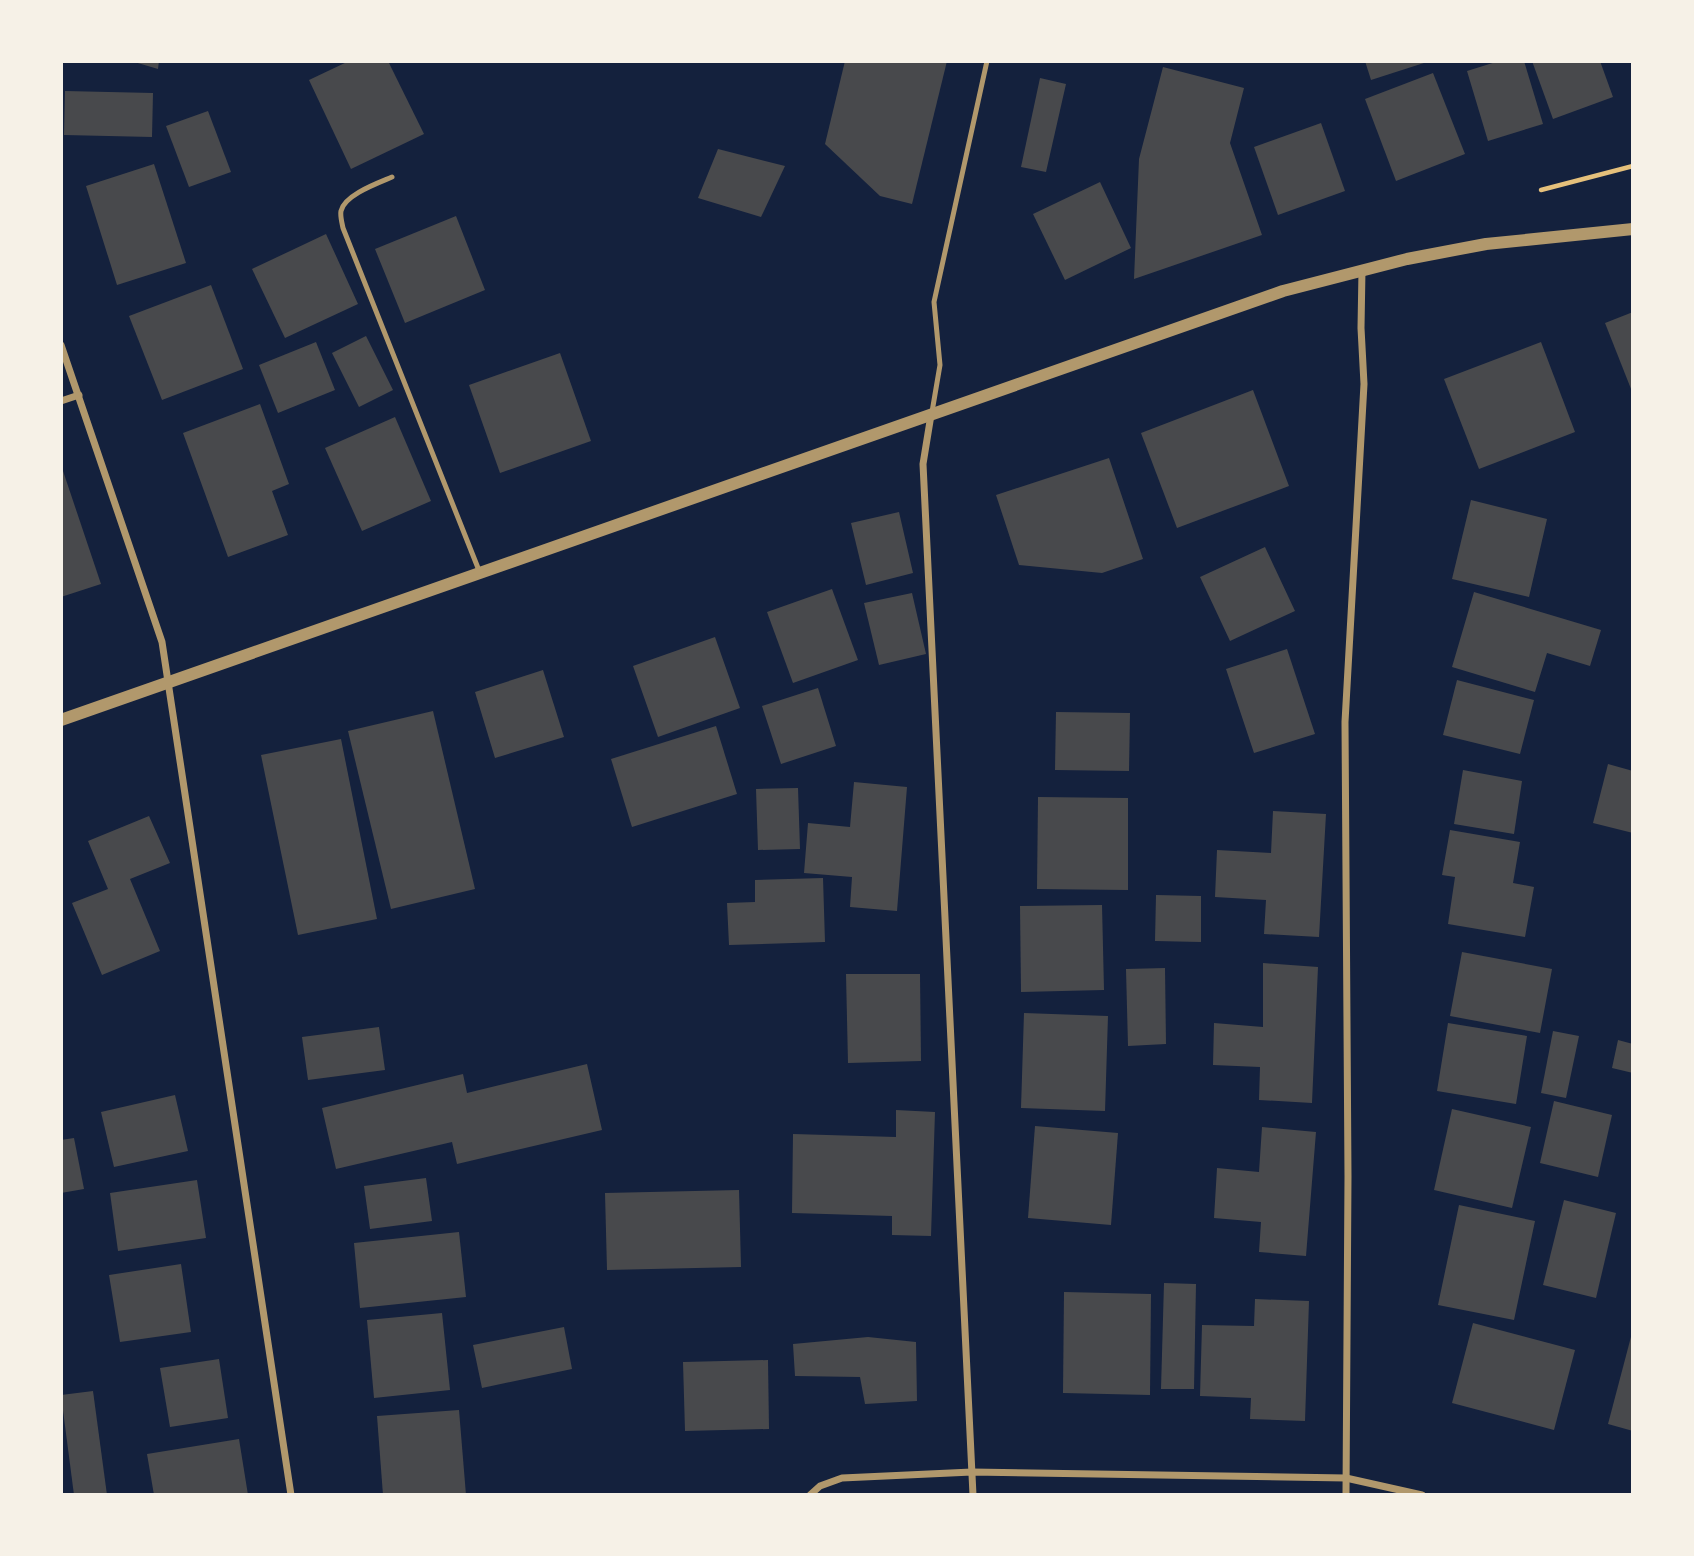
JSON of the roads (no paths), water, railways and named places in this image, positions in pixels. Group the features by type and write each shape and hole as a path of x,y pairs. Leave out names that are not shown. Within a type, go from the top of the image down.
{"street":[{"path":"61,720 1283,291 1407,258 1486,244 1633,229"},
{"path":"1346,1495 1348,1176 1345,722 1364,384 1362,270"},
{"path":"61,345 162,642 291,1495"},
{"path":"61,401 79,395"},
{"path":"931,415 923,464 923,483 973,1495"},
{"path":"810,1495 820,1486 842,1478 972,1472 1346,1478 1422,1495"}],"lane":[{"path":"931,415 940,365 934,302 987,61"},
{"path":"392,177 359,192 345,202 341,212 343,228 480,573"}]}
